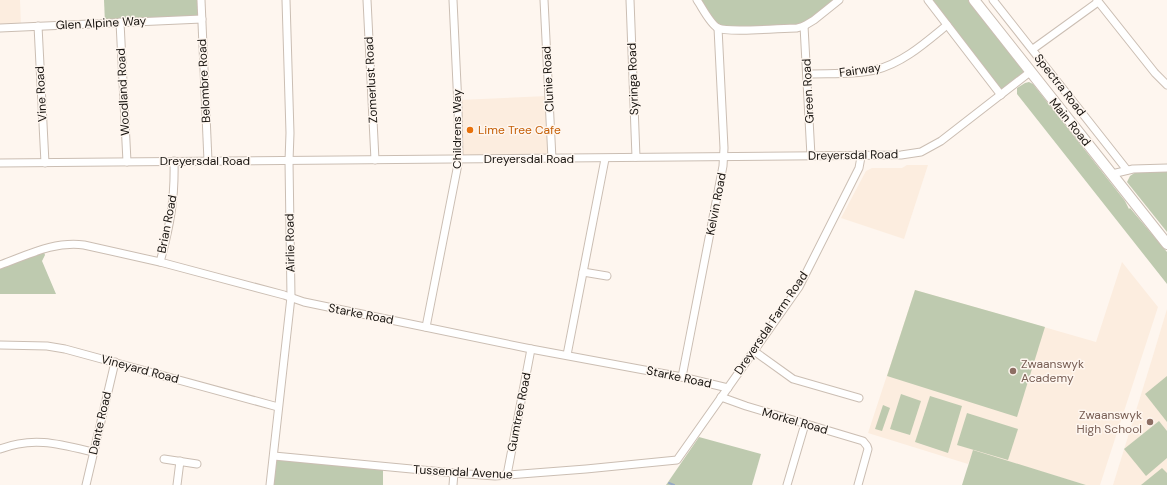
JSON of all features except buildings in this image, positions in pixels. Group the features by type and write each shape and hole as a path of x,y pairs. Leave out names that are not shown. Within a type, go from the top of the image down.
{"main road":[{"name":"Main Road","path":"974,0 1167,244"}],"street":[{"name":"Belombre Road","path":"201,0 208,161"},
{"name":"Airlie Road","path":"270,485 291,297 290,133 286,0"},
{"name":"Zomerlust Road","path":"367,0 375,160"},
{"name":"Childrens Way","path":"426,327 459,159 454,0"},
{"name":"Clunie Road","path":"544,0 552,159"},
{"name":"Syringa Road","path":"630,0 636,157"},
{"path":"697,0 718,28 733,30 797,28 804,26 839,0"},
{"path":"928,0 1001,95"},
{"name":"Spectra Road","path":"993,0 1127,170"},
{"path":"1033,49 1098,1 1155,73 1167,85"},
{"name":"Glen Alpine Way","path":"0,28 202,19"},
{"name":"Woodland Road","path":"120,22 127,162"},
{"name":"Fairway","path":"807,74 858,72 879,68 900,60 947,25"},
{"name":"Vine Road","path":"38,26 45,163"},
{"name":"Green Road","path":"804,26 811,156"},
{"name":"Kelvin Road","path":"682,377 723,166 718,28"},
{"name":"Dreyersdal Road","path":"0,163 552,159 636,157 861,157 902,155 921,152 931,148 953,133 1030,72"},
{"name":"Dreyersdal Farm Road","path":"677,460 799,286 859,168 861,157"},
{"path":"567,355 605,158"},
{"name":"Brian Road","path":"160,262 173,205 174,161"},
{"path":"1112,174 1127,170 1167,168"},
{"name":"Starke Road","path":"0,265 37,250 52,246 75,244 160,262 291,297 304,302 531,349 682,377 728,388"},
{"path":"583,272 607,276"},
{"name":"Vineyard Road","path":"0,345 52,346 278,406"},
{"name":"Gumtree Road","path":"507,475 531,349"},
{"path":"754,351 793,379 859,398"},
{"name":"Dante Road","path":"86,485 115,362"},
{"name":"Morkel Road","path":"721,397 741,405 860,440 867,446 868,449 858,485"},
{"path":"787,485 805,424"},
{"path":"0,449 16,444 38,442 51,443 93,452"},
{"name":"Tussendal Avenue","path":"274,456 454,473 507,475 677,460"},
{"path":"164,459 197,464"},
{"path":"178,485 180,461"},
{"path":"453,485 454,473"}],"shaded area":[{"path":"0,0 20,0 21,27 0,28"},
{"path":"547,96 551,156 461,157 459,100"},
{"path":"907,165 928,165 904,239 841,218 866,171 872,168 902,168"},
{"name":"Zwaanswyk Academy","path":"1122,262 1158,307 1100,485 1086,485 973,451 968,464 868,433 915,290 1096,342"},
{"name":"Zwaanswyk High School","path":"1167,309 1167,485 1113,485 1152,359"}],"green space":[{"path":"104,0 201,0 202,19 105,23"},
{"path":"697,0 839,0 804,26 718,28"},
{"path":"928,0 973,0 1030,72 1001,95"},
{"path":"1029,82 1033,84 1125,201 1129,209 1130,208 1167,252 1167,284 1017,94 1017,88"},
{"path":"1136,172 1167,172 1167,232 1127,182 1130,176"},
{"path":"44,252 45,255 42,261 56,294 0,294 0,269"},
{"path":"915,290 1045,327 1017,417 887,376"},
{"path":"1167,376 1167,422 1145,394"},
{"path":"901,394 921,401 910,435 890,429"},
{"path":"930,396 962,406 948,453 915,442"},
{"path":"883,405 890,408 882,431 875,429"},
{"path":"967,413 1018,429 1008,460 957,445"},
{"path":"1159,421 1167,431 1167,458 1146,476 1124,449"},
{"path":"699,437 761,454 752,485 666,485"},
{"path":"973,450 1086,485 962,485"},
{"path":"274,456 383,467 383,485 270,485"},
{"path":"1162,468 1167,473 1167,485 1141,485"}],"waterway":[{"path":"669,483 674,485"}],"place":[{"name":"Lime Tree Cafe","path":"470,130"},
{"name":"Zwaanswyk Academy","path":"1013,371"},
{"name":"Zwaanswyk High School","path":"1150,422"}]}
